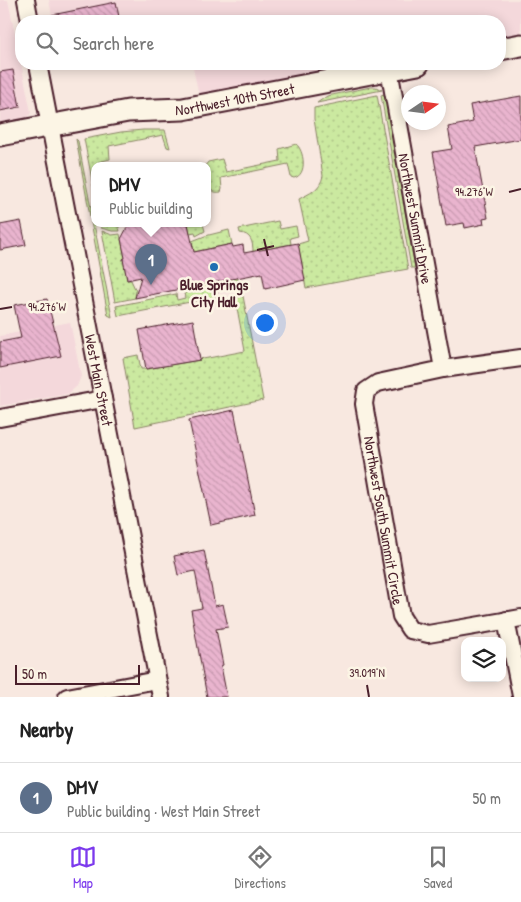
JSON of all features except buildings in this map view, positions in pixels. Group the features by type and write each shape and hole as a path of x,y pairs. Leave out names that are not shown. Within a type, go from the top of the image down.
{"street":[{"path":"26,0 29,15"},
{"path":"506,48 521,45"},
{"name":"West Main Street","path":"39,70 161,697"},
{"name":"Northwest 10th Street","path":"0,135 128,111 183,109 384,70"},
{"name":"Northwest Summit Drive","path":"389,70 443,369"},
{"name":"Northwest South Summit Circle","path":"514,619 428,634 410,630 401,616 364,404 366,391 378,383 443,369 521,358"},
{"path":"0,418 103,399"},
{"path":"514,619 521,696"},
{"path":"67,697 157,680"}],"shaded area":[{"path":"0,0 8,0 15,34 15,70 22,70 31,112 27,120 0,126"},
{"path":"49,0 521,0 521,33 506,36 506,15 52,15"},
{"path":"193,70 330,70 199,95"},
{"path":"70,322 81,376 77,386 68,394 0,406 0,336"}],"green space":[{"path":"371,87 382,90 317,103 327,96"},
{"path":"384,94 415,268 411,268 381,95"},
{"path":"377,95 408,269 306,288 298,244 308,241 299,199 317,188 323,176 314,108"},
{"path":"165,130 170,148 167,147 163,135 109,146 110,159 91,162 91,175 84,139 121,132"},
{"path":"76,139 78,141 91,208 91,222"},
{"path":"296,144 299,147 303,157 303,168 298,176 291,177 288,164 221,178 221,192 211,190 211,162 208,162 222,159 226,172 280,161 279,149"},
{"path":"278,221 280,229 296,226 298,236 290,238 291,244 253,252 251,239 247,235 240,233 239,229"},
{"path":"92,227 95,227 112,317 108,315"},
{"path":"119,227 120,231 112,231 101,228"},
{"path":"189,227 204,227 205,231 196,236 195,232 190,233"},
{"path":"229,230 232,244 194,252 192,241"},
{"path":"102,231 112,235 120,234 127,280 131,280 136,291 135,298 115,302"},
{"path":"238,278 236,285 220,288 216,297 118,316 116,306 176,294 177,300 185,298 184,293 201,290 201,285"},
{"path":"243,296 263,400 135,427 123,358 138,355 141,369 146,369 245,351 235,297"}],"place":[{"name":"Blue Springs City Hall","path":"214,267"},
{"name":"DMV","path":"151,285"}]}
